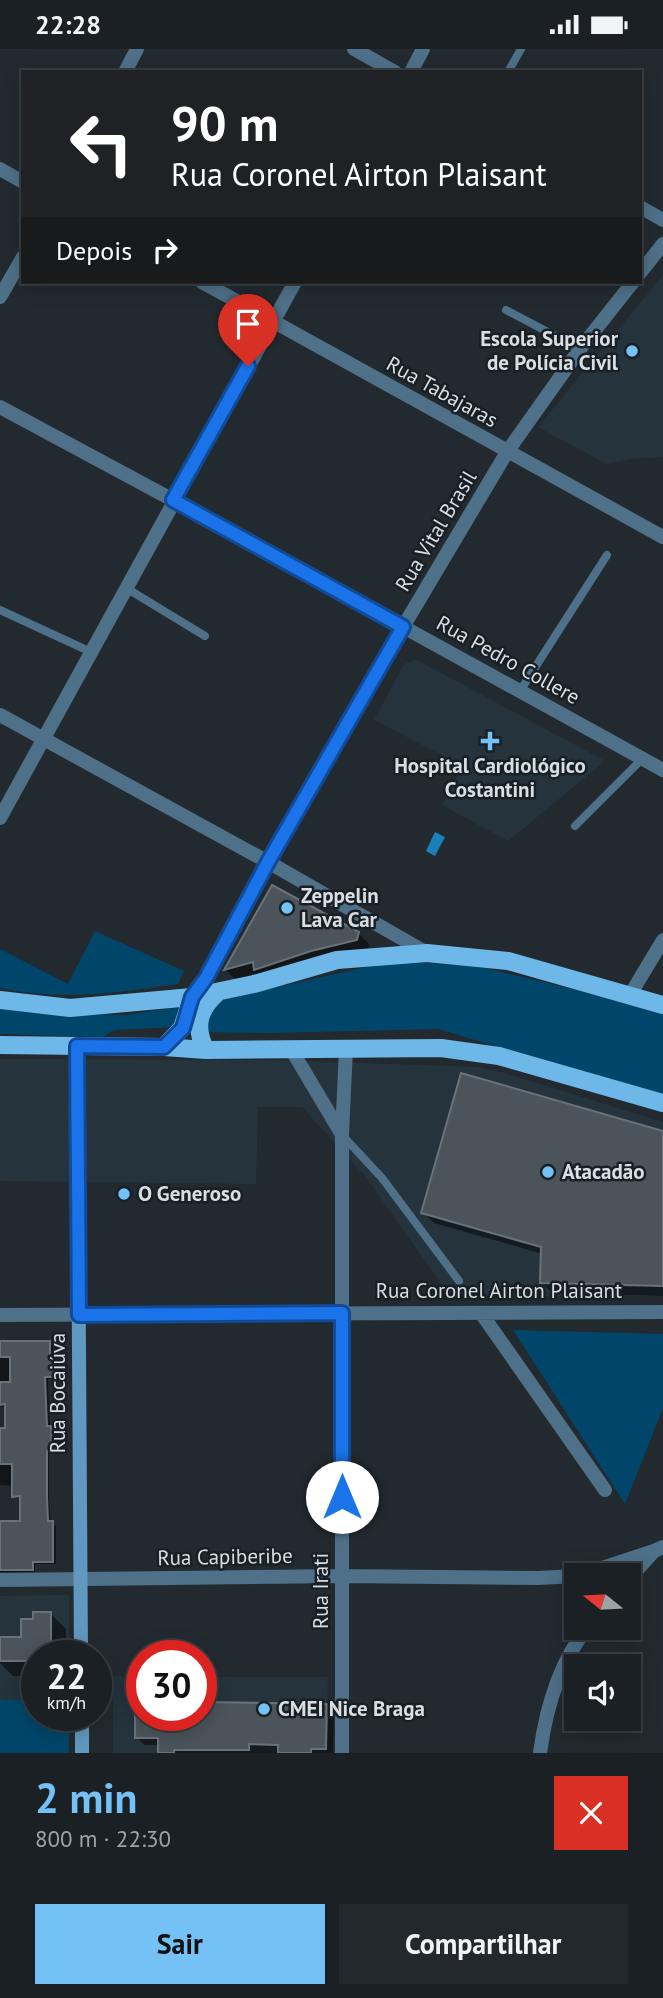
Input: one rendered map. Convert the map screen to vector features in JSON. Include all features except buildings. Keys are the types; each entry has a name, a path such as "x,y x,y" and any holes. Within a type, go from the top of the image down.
{"main road":[{"path":"0,1000 70,1008 192,997 217,993 337,960 427,953 508,961 663,1005"},
{"path":"206,1050 200,1039 200,1015 206,1002 217,993"},
{"path":"164,1047 183,1028 192,997"},
{"path":"0,1045 206,1050 441,1048 499,1056 663,1103"},
{"name":"Rua Bocaiúva","path":"77,1046 81,1640"},
{"path":"82,1731 82,1753"}],"street":[{"path":"126,70 137,49"},
{"path":"354,49 391,70"},
{"path":"412,70 424,49"},
{"path":"0,169 21,181"},
{"path":"642,209 663,220"},
{"path":"642,270 663,244"},
{"path":"0,297 21,260"},
{"name":"Rua Tabajaras","path":"206,284 663,537"},
{"path":"0,818 294,284"},
{"name":"Rua Vital Brasil","path":"192,997 206,978 268,862 507,452 580,349 631,284"},
{"name":"Rua Pedro Collere","path":"0,407 663,770"},
{"path":"0,715 427,953"},
{"path":"630,995 663,940"},
{"path":"291,1049 342,1134"},
{"name":"Rua Irati","path":"342,1753 342,1134 346,1049"},
{"name":"Rua Coronel Airton Plaisant","path":"0,1315 663,1312"},
{"path":"481,1313 605,1490"},
{"path":"617,1563 658,1549"},
{"path":"641,1567 658,1549"},
{"name":"Rua Capiberibe","path":"0,1580 564,1577"},
{"path":"540,1753 543,1730 557,1683 578,1640"}],"lane":[{"path":"509,70 521,49"},
{"path":"506,310 580,349"},
{"path":"520,691 607,555"},
{"path":"126,588 205,636"},
{"path":"0,610 91,652"},
{"path":"575,826 642,759"},
{"path":"342,1134 382,1178 459,1281"}],"shaded area":[{"name":"Escola Superior de Polícia Civil","path":"663,275 663,457 606,464 538,427"},
{"name":"Hospital Cardiológico Costantini","path":"415,660 605,761 508,841 442,805 463,766 374,720 404,664"},
{"path":"435,832 445,837 435,856 426,851"},
{"path":"95,931 184,971 178,984 110,993 68,995 0,988 0,949 68,984"},
{"path":"393,961 477,966 663,1011 663,1098 439,1029 201,1032 211,1002"},
{"path":"0,1005 40,1014 126,1015 179,1007 174,1027 114,1030 103,1037 0,1034"},
{"path":"0,1059 279,1060 477,1067 505,1073 663,1122 663,1296 450,1296 365,1176 302,1107 258,1107 256,1184 0,1181"},
{"path":"513,1330 663,1334 663,1408 625,1504"},
{"path":"69,1595 69,1640 52,1640 52,1632 47,1632 51,1629 51,1612 33,1612 33,1625 21,1637 0,1637 0,1596"},
{"path":"0,1661 20,1661 21,1700 0,1700"},
{"name":"CMEI Nice Braga","path":"113,1676 126,1676 126,1731 217,1731 217,1677 328,1677 326,1753 113,1753"},
{"path":"0,1700 21,1700 21,1731 69,1731 69,1753 0,1753"}],"place":[{"name":"Escola Superior de Polícia Civil","path":"632,351"},
{"name":"Hospital Cardiológico Costantini","path":"490,741"},
{"name":"Zeppelin Lava Car","path":"287,908"},
{"name":"Atacadão","path":"548,1172"},
{"name":"O Generoso","path":"124,1194"},
{"name":"CMEI Nice Braga","path":"264,1709"}],"route":[{"path":"248,366 173,500 403,627 268,862 206,978 192,997 183,1028 164,1047 77,1046 79,1315 342,1313 342,1497"}]}
